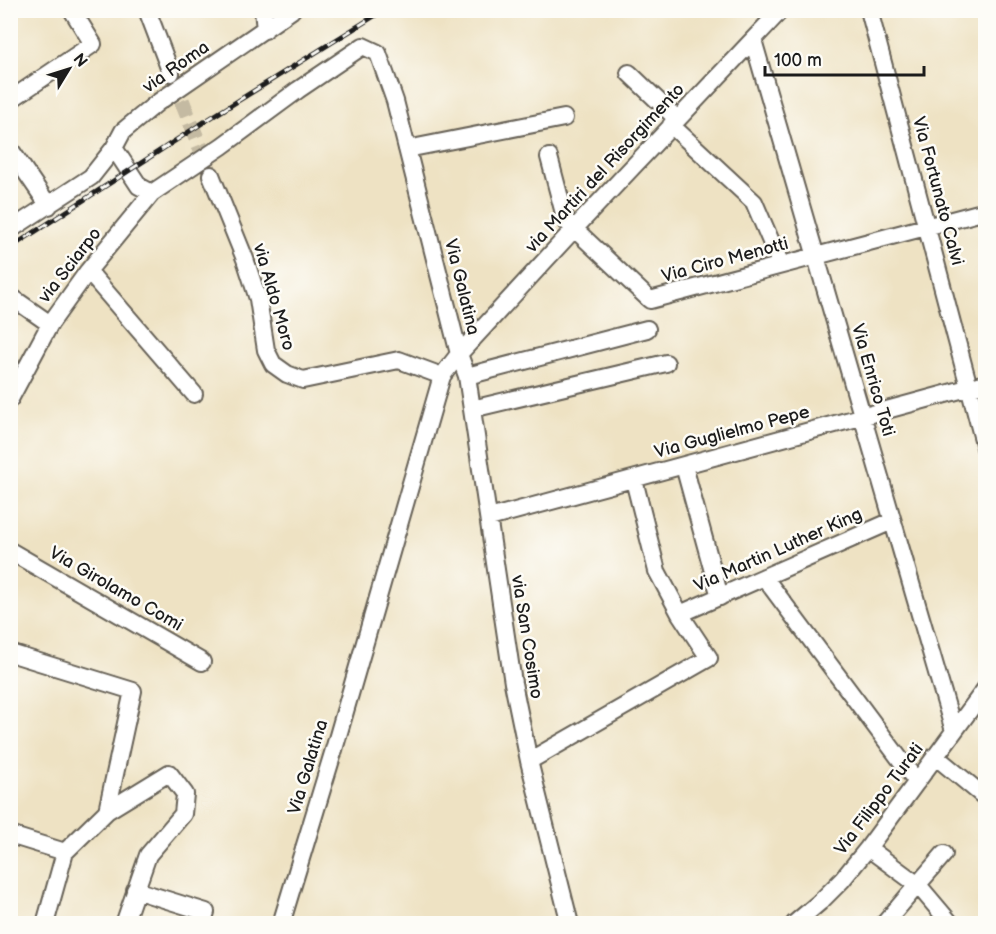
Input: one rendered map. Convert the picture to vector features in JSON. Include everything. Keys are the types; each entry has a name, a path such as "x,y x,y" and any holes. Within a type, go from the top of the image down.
{"street":[{"path":"10,100 93,44 72,10"},
{"path":"147,10 171,73"},
{"path":"154,29 160,10"},
{"path":"263,10 265,30"},
{"name":"via Martiri del Risorgimento","path":"459,354 781,10"},
{"name":"Via Fortunato Calvi","path":"869,10 986,450"},
{"name":"via Roma","path":"10,230 91,177 114,148 123,131 157,103 265,30 287,11"},
{"name":"Via Enrico Toti","path":"753,40 954,731"},
{"name":"Via Galatina","path":"152,193 363,46 378,53 395,101 459,354 442,376 340,731 281,924"},
{"path":"629,73 754,202 781,265"},
{"path":"407,149 564,118"},
{"path":"114,148 128,173 139,186 152,193"},
{"path":"10,149 49,206"},
{"name":"Via Ciro Menotti","path":"549,157 566,221 650,300 986,211"},
{"name":"via Aldo Moro","path":"211,174 258,299 266,350 273,364 287,374 303,380 399,360 442,376"},
{"name":"via Sciarpo","path":"12,391 50,324 88,271 152,193"},
{"path":"88,271 194,394"},
{"path":"10,296 50,324"},
{"path":"467,376 647,329"},
{"name":"via San Cosimo","path":"459,354 467,376 513,683 529,761 570,924"},
{"path":"472,410 666,363"},
{"name":"Via Guglielmo Pepe","path":"489,518 986,383"},
{"path":"684,466 720,597"},
{"path":"529,761 709,658 680,614 657,571 634,480"},
{"name":"Via Martin Luther King","path":"680,614 892,521"},
{"name":"Via Girolamo Comi","path":"10,551 202,662"},
{"path":"764,577 916,782"},
{"path":"12,660 133,691 107,812"},
{"name":"Via Filippo Turati","path":"794,924 828,894 868,848 986,688"},
{"path":"935,756 986,798"},
{"path":"45,924 65,852 107,812 169,773 185,794 183,814 148,855 124,924"},
{"path":"10,835 65,852"},
{"path":"868,848 918,885 951,924"},
{"path":"884,924 944,854"},
{"path":"135,890 206,912 202,924"}],"tunnel":[{"path":"173,78 211,175"}],"railway":[{"path":"10,248 204,122 384,10"}]}
